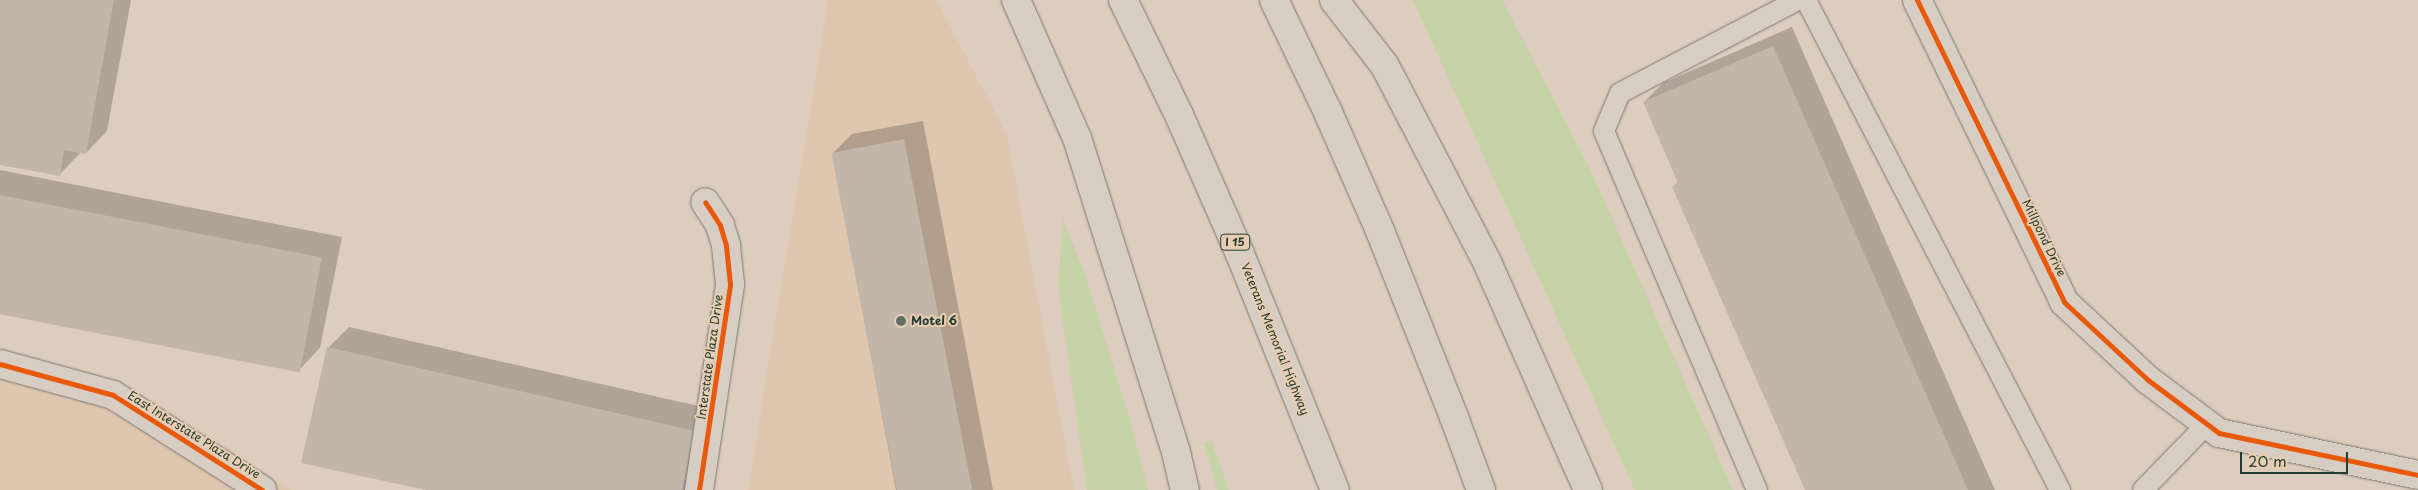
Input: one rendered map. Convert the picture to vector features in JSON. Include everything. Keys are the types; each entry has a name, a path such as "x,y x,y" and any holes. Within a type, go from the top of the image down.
{"main road":[{"path":"1016,0 1077,138 1176,452 1185,490"},
{"name":"Veterans Memorial Highway","path":"1123,0 1179,114 1240,254 1335,490"},
{"path":"1274,0 1380,231 1481,490"},
{"path":"1334,0 1385,66 1487,262 1588,490"},
{"name":"Millpond Drive","path":"1917,0 2064,302 2148,380 2213,428"},
{"name":"Interstate Plaza Drive","path":"699,490 730,284 726,245 720,225 705,202"},
{"name":"East Interstate Plaza Drive","path":"0,364 113,395 262,490"},
{"path":"2213,428 2418,474"}],"lane":[{"path":"1757,490 1604,131 1620,93 1798,0"},
{"path":"1806,0 2060,490"},
{"path":"2143,490 2213,428"}],"shaded area":[{"path":"828,0 937,0 1007,136 1074,490 748,490"},
{"path":"0,370 113,395 292,490 0,490"}],"green space":[{"path":"1413,0 1502,0 1589,167 1733,490 1635,490"},
{"path":"1063,219 1086,277 1131,423 1148,490 1087,490 1058,286"},
{"path":"1211,440 1229,490 1217,490 1204,443"}],"building":[{"path":"0,0 114,0 86,154 64,150 60,176 0,165"},
{"path":"1773,46 1968,490 1805,490 1672,187 1678,183 1643,102"},
{"name":"Motel 6","path":"904,139 972,489 897,490 831,153"},
{"path":"0,195 322,258 300,372 0,314"},
{"path":"327,347 695,431 682,490 426,490 301,463"}],"cycle path":[{"path":"1917,0 2064,302 2148,380 2219,433 2418,475"},
{"path":"699,490 730,284 726,245 720,225 705,202"},
{"path":"0,364 113,395 262,490"}],"place":[{"name":"Motel 6","path":"901,321"}]}
